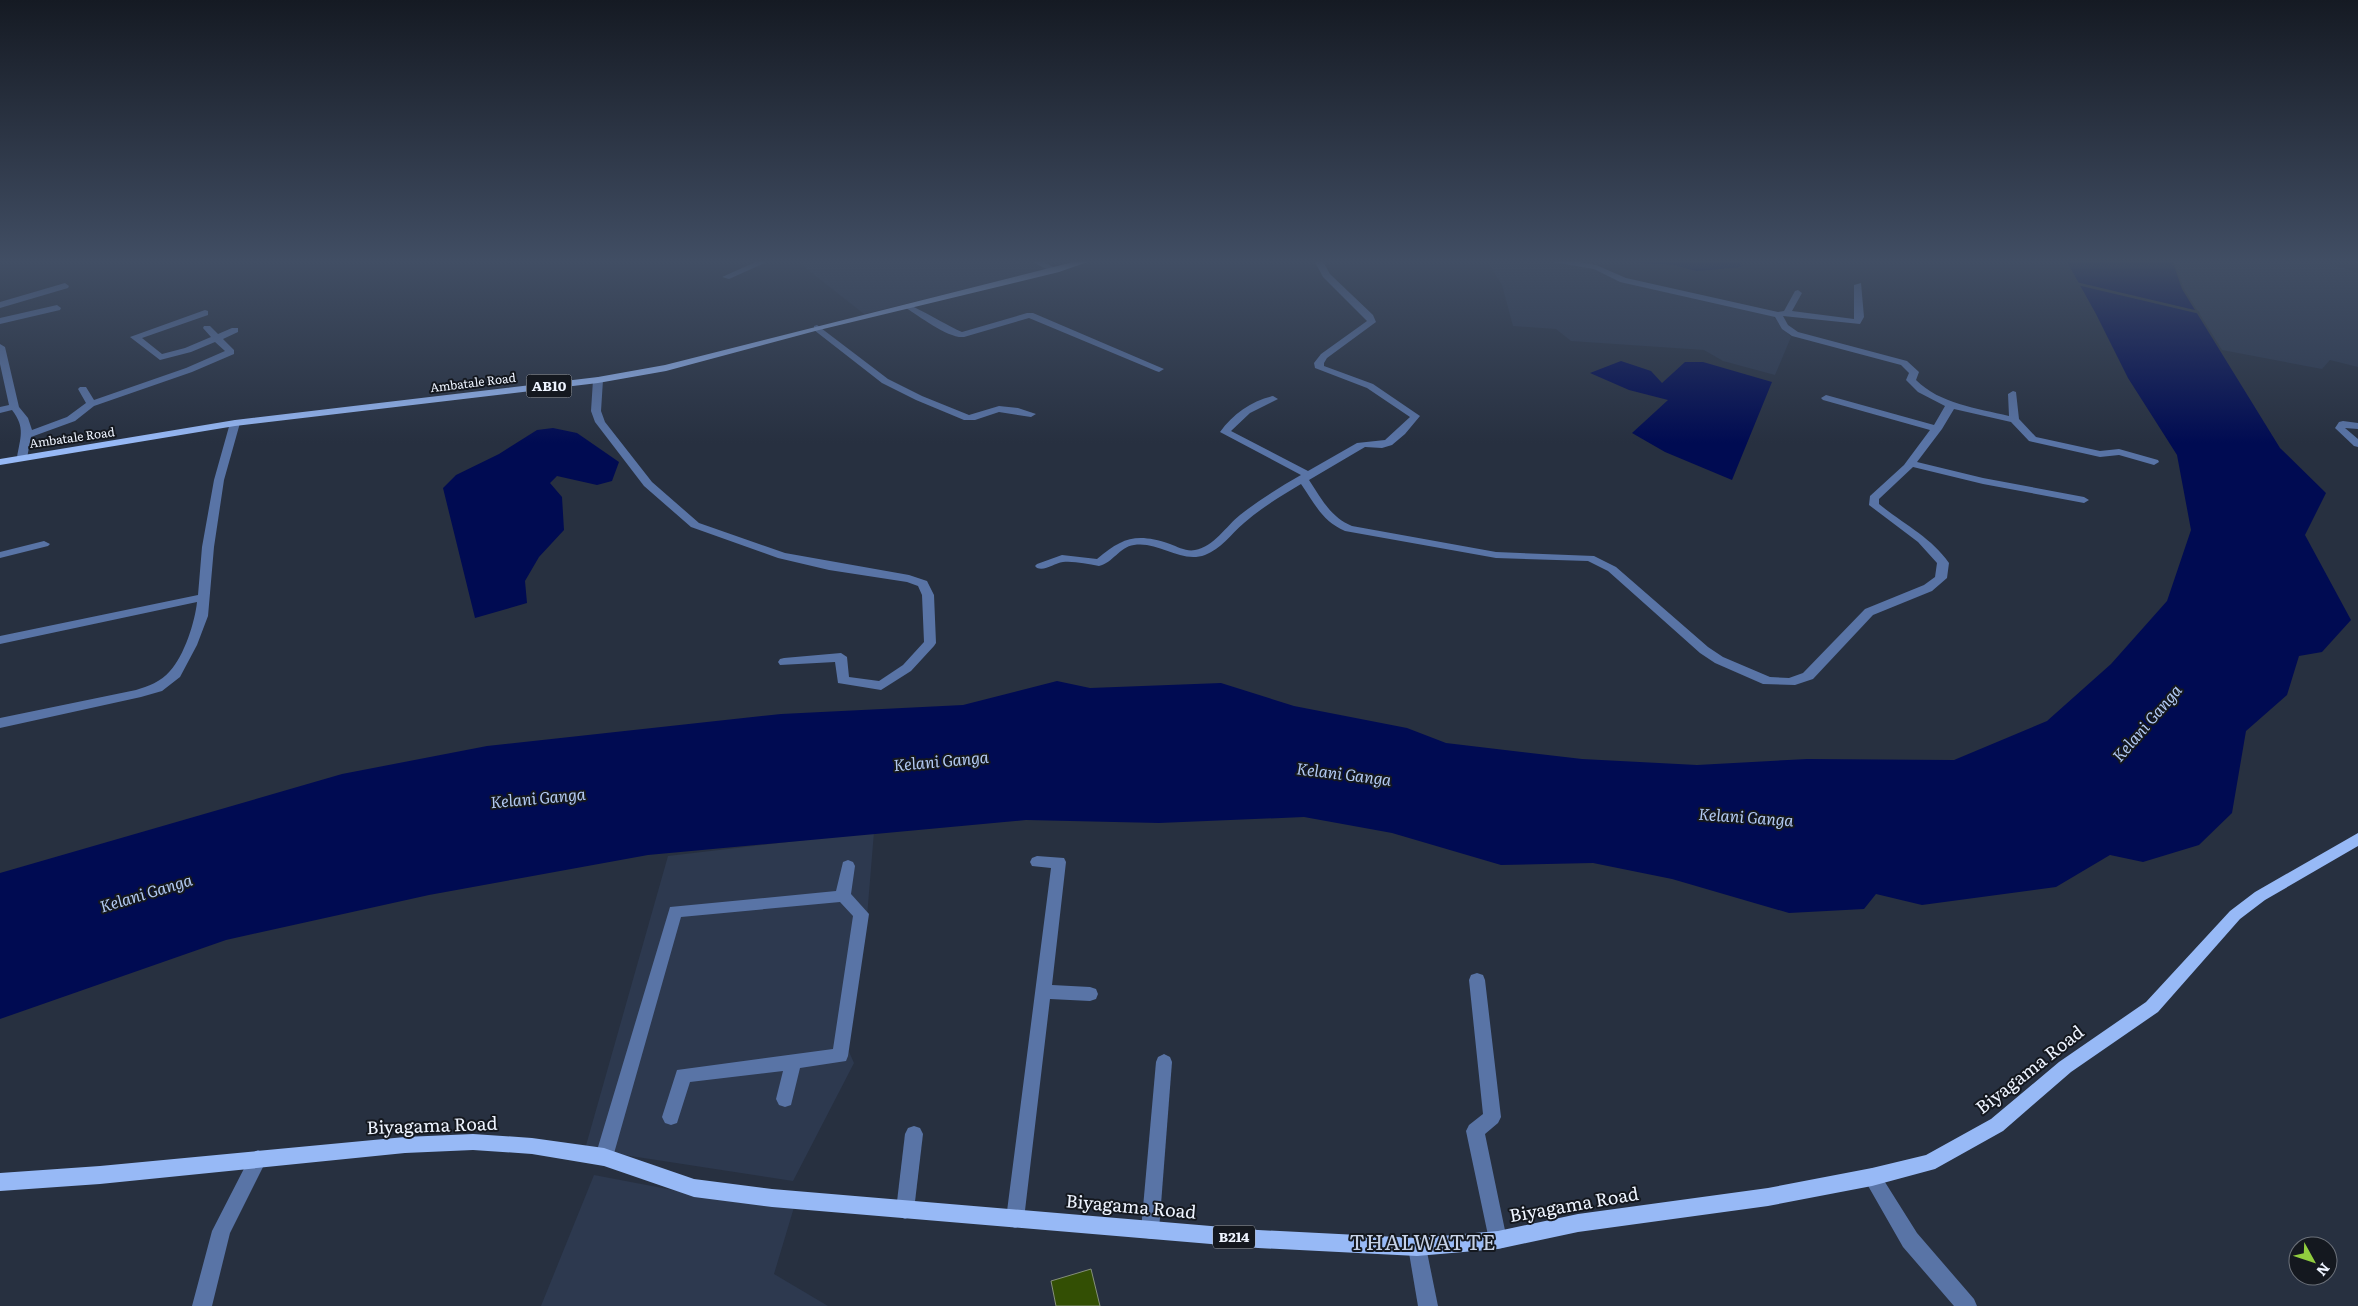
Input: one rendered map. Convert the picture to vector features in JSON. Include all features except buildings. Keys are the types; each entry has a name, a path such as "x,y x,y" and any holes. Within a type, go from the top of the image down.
{"main road":[{"name":"Ambatale Road","path":"0,462 235,424 598,380 696,361 846,321"},
{"name":"Biyagama Road","path":"0,1182 100,1175 405,1146 473,1142 532,1146 604,1157 694,1188 772,1198 1258,1239 1417,1246 1498,1240 1578,1223 1768,1197 1872,1177 1928,1163 1997,1125 2065,1067 2152,1007 2241,910 2260,896 2336,854 2358,839"}],"street":[{"path":"182,321 135,337 160,357 188,350 235,330"},
{"path":"931,321 961,335 1009,321"},
{"path":"1044,321 1159,369"},
{"path":"1041,566 1053,559 1078,558 1099,563 1125,543 1141,540 1158,543 1182,552 1199,554 1209,548 1243,518 1305,477 1361,445 1368,443 1383,445 1389,443 1412,422 1415,416 1370,386 1320,368 1319,363 1324,356 1372,321"},
{"path":"1784,321 1785,327 1795,334 1904,363 1914,372 1911,380 1921,390 1951,405 2014,420 2032,439 2100,454 2119,452 2154,462"},
{"path":"26,435 71,419 91,404 189,370 231,352 207,328"},
{"path":"817,328 885,381 960,415 976,419 993,409 1032,414"},
{"path":"0,347 10,380 14,407 23,418 27,428 22,458"},
{"path":"598,380 596,411 600,422 648,484 695,525 782,556 909,579 923,584 928,595 930,643 907,668 880,686 843,680 841,657 784,662"},
{"path":"83,388 91,404"},
{"path":"2013,394 2014,420"},
{"path":"1826,398 1937,428"},
{"path":"1273,399 1261,402 1225,432 1305,477 1327,515 1334,523 1349,529 1496,555 1590,558 1612,569 1704,650 1719,660 1768,681 1790,682 1808,676 1869,612 1928,588 1941,578 1944,563 1936,550 1923,538 1888,517 1874,505 1874,498 1891,486 1912,464 1951,405"},
{"path":"0,410 14,407"},
{"path":"0,723 63,711 157,688 170,680 181,664 202,616 208,547 219,480 235,424"},
{"path":"2358,426 2343,424 2340,428 2358,444"},
{"path":"1912,464 1982,481 2084,500"},
{"path":"0,555 44,544"},
{"path":"0,640 204,597"},
{"path":"1015,1219 1059,862 1037,862"},
{"path":"843,896 848,866"},
{"path":"671,1117 683,1074 840,1056 861,914 843,896"},
{"path":"604,1157 675,911 843,896"},
{"path":"1477,980 1492,1117 1475,1131 1498,1240"},
{"path":"1043,992 1090,994"},
{"path":"786,1099 793,1062"},
{"path":"1150,1230 1164,1062"},
{"path":"905,1210 914,1134"},
{"path":"202,1306 221,1231 258,1159"},
{"path":"1872,1177 1910,1240 1967,1306"},
{"path":"1417,1246 1428,1306"}],"shaded area":[{"path":"1512,321 1777,321 1791,337 1775,375 1723,361 1704,350 1571,341 1556,329 1513,326"},
{"path":"2204,321 2358,321 2358,367 2330,360 2322,369 2222,350"},
{"path":"874,832 865,941 841,1034 854,1063 793,1181 585,1149 668,856"},
{"path":"594,1175 741,1203 795,1204 774,1274 828,1306 541,1306"}],"water":[{"name":"Kelani Ganga","path":"2099,321 2202,321 2280,448 2326,493 2305,535 2351,620 2322,652 2299,656 2287,695 2246,731 2232,813 2199,845 2143,862 2110,855 2056,887 1922,905 1876,894 1864,909 1789,913 1672,879 1593,863 1501,865 1392,833 1304,817 1159,823 1026,820 648,855 429,895 226,940 0,1019 0,873 342,774 487,746 781,714 963,705 1057,681 1090,688 1221,683 1294,706 1407,728 1446,743 1582,759 1697,765 1807,759 1954,760 2047,721 2111,664 2167,601 2191,530 2177,455 2128,378"},
{"path":"1621,361 1651,371 1662,383 1685,362 1703,362 1772,382 1732,480 1665,452 1632,433 1668,400 1629,390 1590,373"},
{"path":"553,428 577,433 619,462 612,481 597,485 557,476 550,483 562,497 564,530 539,557 525,581 527,603 475,618 443,488 456,475 499,454 537,430"}],"district":[{"name":"THALWATTE","path":"1423,1243"}]}
